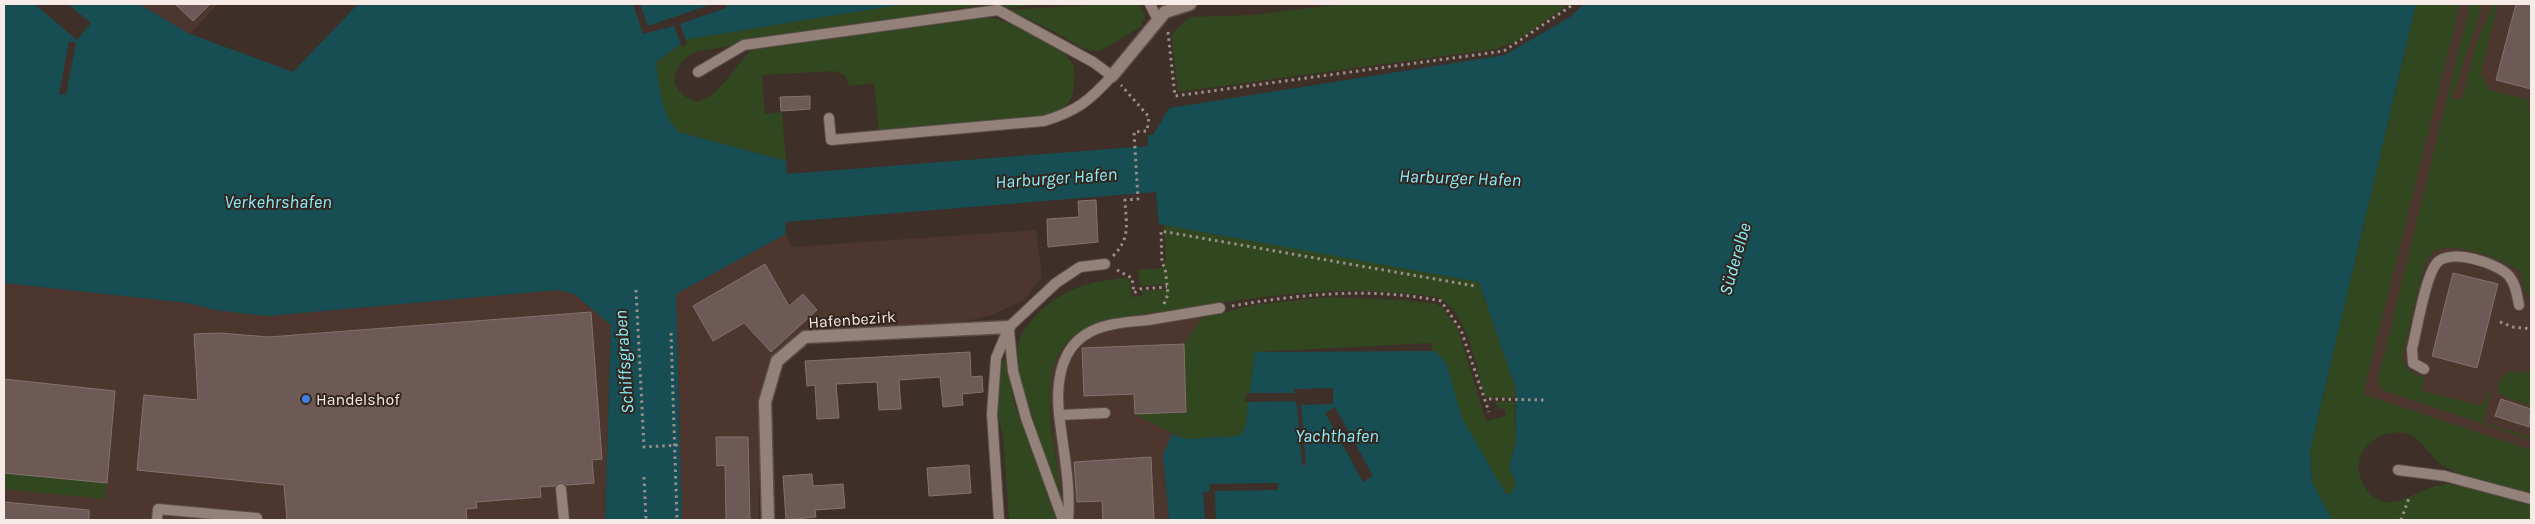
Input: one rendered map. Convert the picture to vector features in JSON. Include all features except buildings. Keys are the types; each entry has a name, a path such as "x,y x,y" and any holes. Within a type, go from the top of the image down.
{"street":[{"path":"1112,76 1165,12 1190,4"},
{"name":"Hafenbezirk","path":"768,520 765,402 777,361 805,337 1009,327"}],"lane":[{"path":"1150,4 1158,20"},
{"path":"698,72 744,45 998,10 1092,62 1112,76 1091,98 1069,114 1044,121 831,140 829,118"},
{"path":"2424,369 2413,363 2412,350 2432,272 2439,260 2450,256 2459,256 2502,269 2514,284 2519,305"},
{"path":"1000,520 992,414 996,358 1009,327 1056,283 1080,267 1106,264"},
{"path":"1068,520 1067,475 1057,396 1059,376 1064,359 1075,342 1092,331 1110,325 1220,308"},
{"path":"1009,327 1013,371 1026,418 1063,520"},
{"path":"1059,415 1105,413"},
{"path":"2398,470 2445,476 2531,499"},
{"path":"562,489 564,520"},
{"path":"158,520 158,509 257,518 257,520"}],"path":[{"path":"1169,36 1175,96 1504,51 1574,4"},
{"path":"1112,76 1149,117 1146,131 1134,132 1138,199 1124,200 1127,235 1122,247 1106,264 1132,278 1134,293 1140,290 1167,287"},
{"path":"1160,318 1168,294 1165,267 1162,264 1160,231 1475,286"},
{"path":"636,290 644,447 680,445"},
{"path":"1220,308 1280,297 1349,293 1441,301 1461,330 1489,412"},
{"path":"2500,322 2513,327 2531,328"},
{"path":"671,333 677,520"},
{"path":"1489,400 1546,400"},
{"path":"644,477 646,520"},
{"path":"2401,520 2410,498"}],"shaded area":[{"path":"139,4 218,4 190,34"},
{"path":"2460,4 2531,4 2531,450 2363,394"},
{"path":"1036,230 1042,277 1024,300 992,315 958,323 811,329 769,359 760,409 758,520 682,520 676,294 786,234 791,247"},
{"name":"Handelshof","path":"4,283 188,303 215,310 267,316 558,290 574,294 611,324 605,520 4,520"},
{"path":"1201,306 1202,318 1185,439 1163,455 1169,520 1055,520 1055,515 1063,506 1057,471 1049,385 1051,371 1062,349 1071,337 1096,323"}],"green space":[{"path":"904,4 1026,4 1026,6 1006,8 981,5 698,51 688,56 681,63 675,78 676,85 687,98 698,102 707,98 721,86 752,50 981,16 1019,27 1058,48 1074,67 1074,86 1070,100 1061,109 1042,116 879,132 874,83 849,86 845,75 834,71 762,75 765,114 782,112 786,161 678,132 667,116 661,99 656,62 688,39"},
{"path":"1105,4 1139,4 1145,16 1140,27 1100,51 1082,48 1055,32 1009,10"},
{"path":"1342,4 1569,4 1516,41 1496,49 1178,92 1171,35 1189,17 1251,15"},
{"path":"2416,4 2460,4 2363,394 2531,450 2531,493 2473,479 2451,470 2436,460 2415,438 2404,433 2383,435 2366,447 2361,455 2359,464 2360,475 2364,486 2373,497 2383,501 2394,502 2439,485 2460,485 2531,506 2531,520 2332,520 2312,482 2310,450"},
{"path":"2470,4 2483,4 2452,98 2462,100 2475,47 2493,4 2498,4 2481,74 2490,90 2530,100 2527,110 2531,112 2531,298 2525,291 2521,273 2505,263 2467,250 2444,248 2436,250 2430,255 2424,266 2402,358 2410,371 2425,377 2422,391 2482,406 2488,389 2490,392 2483,422 2531,437 2531,440 2383,390 2379,386 2378,380"},
{"path":"1164,224 1479,282 1516,389 1515,398 1485,397 1475,359 1459,319 1444,301 1433,296 1373,291 1297,293 1109,319 1089,326 1074,336 1063,347 1056,361 1052,376 1050,411 1063,506 1019,379 1017,353 1020,338 1031,321 1052,301 1063,294 1088,284 1129,278 1132,297 1142,296 1142,291 1166,289 1166,284 1140,286 1138,270 1163,268 1166,258"},
{"path":"1328,297 1403,300 1436,304 1442,307 1458,329 1486,421 1506,416 1504,408 1498,410 1495,401 1515,402 1516,442 1509,467 1516,483 1511,494 1505,493 1447,412 1431,343 1255,352 1245,429 1240,436 1185,439 1135,414 1186,412 1184,344 1202,318 1253,305"},
{"path":"1003,359 1006,360 1014,402 1055,515 1055,520 1009,520 1003,436 997,412"},
{"path":"2531,370 2531,406 2500,395 2498,384 2506,373 2510,371 2519,373"},
{"path":"4,473 107,483 105,499 4,489"}],"water":[{"path":"4,4 139,4 190,34 293,72 358,4 904,4 688,39 656,62 664,108 678,132 786,161 787,174 1148,146 1148,135 1153,135 1169,108 1505,55 1570,17 1584,4 2416,4 2310,450 2312,482 2332,520 1169,520 1163,455 1172,434 1185,439 1240,436 1245,429 1255,352 1435,351 1446,363 1462,418 1505,493 1511,494 1516,483 1509,467 1516,442 1516,389 1479,282 1159,224 1156,192 785,222 786,234 676,294 682,520 605,520 611,325 574,294 558,290 267,316 215,310 188,303 4,283"}],"pier":[{"path":"34,4 68,4 91,23 77,40"},
{"path":"633,4 640,4 648,26 712,4 725,4 726,8 680,24 687,43 682,47 674,26 643,34"},
{"path":"69,41 76,43 66,95 59,94"},
{"path":"1333,388 1333,404 1301,405 1306,465 1302,465 1297,405 1294,401 1245,402 1247,393 1294,393 1294,389"},
{"path":"1335,407 1373,476 1363,482 1325,413"},
{"path":"1278,483 1278,490 1215,491 1216,520 1205,520 1203,492 1210,491 1209,484"}],"place":[{"name":"Handelshof","path":"306,399"}],"water label":[{"name":"Harburger Hafen","path":"1056,178"},
{"name":"Harburger Hafen","path":"1460,178"},
{"name":"Verkehrshafen","path":"278,202"},
{"name":"Süderelbe","path":"1735,259"},
{"name":"Schiffsgraben","path":"624,362"},
{"name":"Yachthafen","path":"1337,436"}]}
